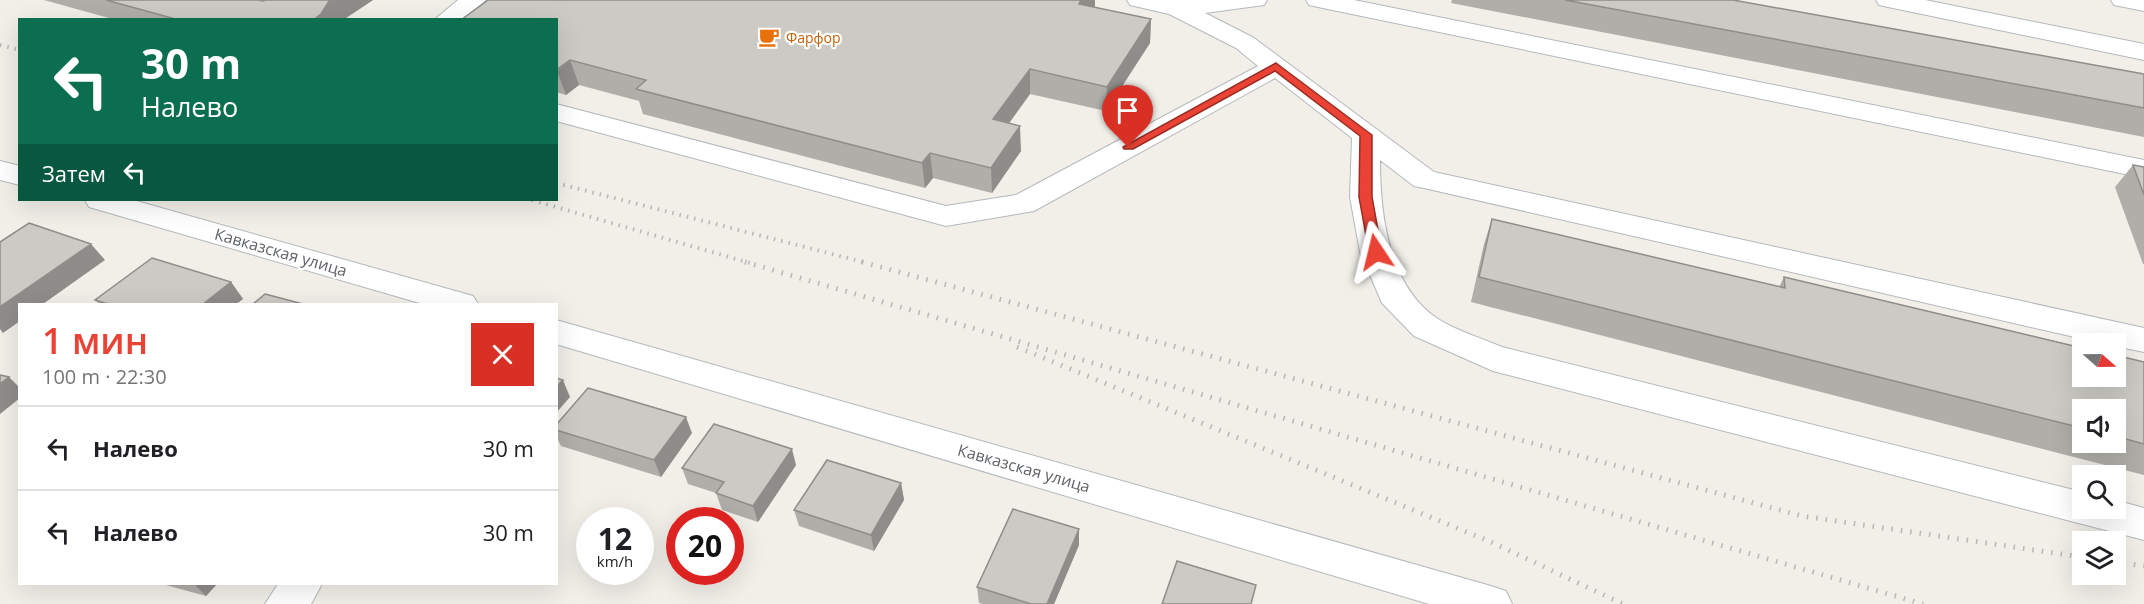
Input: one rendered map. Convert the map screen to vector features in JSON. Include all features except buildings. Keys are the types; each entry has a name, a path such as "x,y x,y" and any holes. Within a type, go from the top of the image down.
{"street":[{"path":"449,18 474,0"},
{"path":"1139,0 1177,9 1245,43 1424,179 2144,340"},
{"path":"1177,9 1255,0"},
{"path":"1318,0 1433,12 2144,169"},
{"path":"1888,0 2144,52"},
{"path":"2122,0 2144,4"},
{"path":"558,113 946,216 1023,204 1276,66"},
{"path":"1366,135 1365,197 1376,252 1394,295 1426,327 1493,358 2072,505"},
{"path":"0,170 18,175"},
{"name":"Кавказская улица","path":"103,201 458,303"},
{"name":"Кавказская улица","path":"558,333 1491,604"},
{"path":"2125,519 2144,524"},
{"path":"286,604 301,585"}],"railway":[{"path":"0,45 18,50"},
{"path":"558,184 867,263"},
{"path":"535,201 750,263"},
{"path":"745,262 1923,604"},
{"path":"862,262 1802,516 2072,556"},
{"path":"1017,347 1491,542 1623,604"},
{"path":"2126,564 2144,566"}],"place":[{"name":"Фарфор","path":"769,37"}],"route":[{"path":"1128,147 1276,66 1366,135 1365,197 1376,252"}]}
